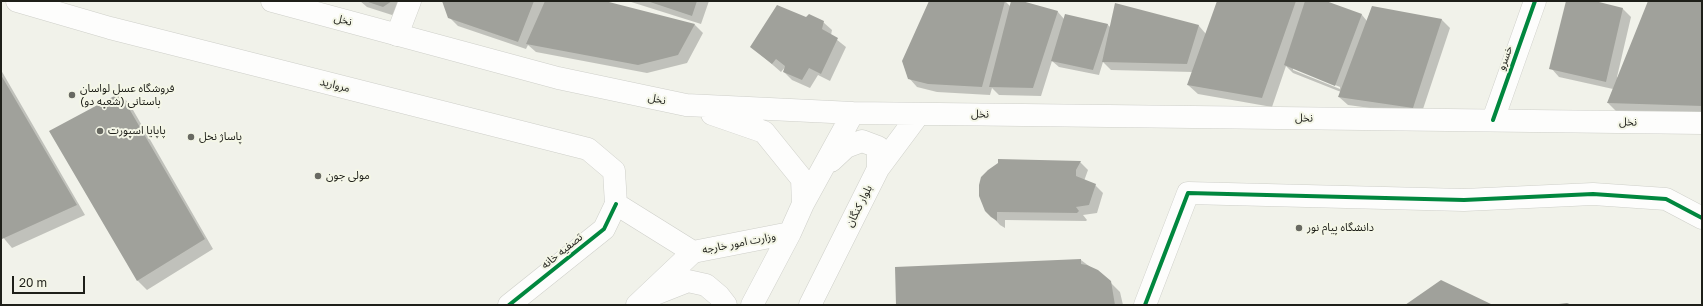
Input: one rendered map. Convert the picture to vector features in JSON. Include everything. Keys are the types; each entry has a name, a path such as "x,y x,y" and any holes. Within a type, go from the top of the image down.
{"main road":[{"name":"مروارید","path":"17,1 110,28 588,149 614,172 616,204"},
{"name":"نخل","path":"272,1 558,78 686,106 853,113 1702,123"},
{"path":"397,35 410,1"},
{"name":"خسرو","path":"1493,120 1535,1"},
{"path":"686,106 764,132 802,179 803,204"},
{"path":"752,305 790,233 803,204 853,113"},
{"name":"بلوار کنگان","path":"810,305 878,169 919,114"},
{"path":"823,168 846,146 862,141 878,147 878,169"},
{"path":"1145,305 1188,193 1464,200 1593,194 1666,199 1702,218"},
{"path":"616,204 693,252"},
{"name":"تصفیه خانه","path":"509,305 604,229 616,204"},
{"name":"وزارت امور خارجه","path":"641,302 693,252 790,233"},
{"path":"641,302 688,281 706,285 719,296 726,305"}],"building":[{"path":"365,1 392,1 383,7"},
{"path":"442,1 534,1 518,42 448,18"},
{"path":"545,1 605,1 695,24 678,55 638,65 526,44"},
{"path":"647,1 697,1 692,16"},
{"path":"929,1 1005,1 982,87 928,84 908,79 902,61"},
{"path":"1011,1 1022,1 1058,11 1033,88 989,87"},
{"path":"1217,1 1296,1 1262,98 1187,85"},
{"path":"1305,1 1326,1 1362,14 1335,86 1284,65"},
{"path":"1566,1 1595,1 1623,8 1606,82 1549,69"},
{"path":"1648,1 1702,1 1702,106 1607,103"},
{"path":"1115,3 1199,25 1187,64 1102,62"},
{"path":"777,5 806,17 809,14 824,21 822,29 838,38 821,74 809,68 802,80 783,72 785,66 776,59 772,64 750,47"},
{"path":"1372,6 1442,19 1413,108 1338,97"},
{"path":"1065,14 1108,24 1093,70 1051,61"},
{"path":"1,75 77,205 2,239 1,237"},
{"path":"120,93 205,239 137,281 49,131"},
{"path":"998,159 1081,161 1076,170 1076,176 1096,184 1089,205 1076,207 1079,211 1077,213 997,212 997,221 985,211 979,196 979,185 981,177 998,163"},
{"path":"1081,259 1081,264 1098,270 1111,281 1115,305 896,305 895,267"},
{"path":"1441,280 1493,305 1405,305"},
{"path":"1567,303 1572,305 1559,305 1559,304"}],"cycle path":[{"path":"1493,120 1535,1"},
{"path":"1145,305 1188,193 1464,200 1593,194 1666,199 1702,218"},
{"path":"509,305 604,229 616,204"}],"place":[{"name":"فروشگاه عسل لواسان باستانی (شعبه دو)","path":"72,95"},
{"name":"پاپایا اسپورت","path":"100,131"},
{"name":"پاساژ نخل","path":"191,137"},
{"name":"مولی جون","path":"318,176"},
{"name":"دانشگاه پیام نور","path":"1299,228"}]}
